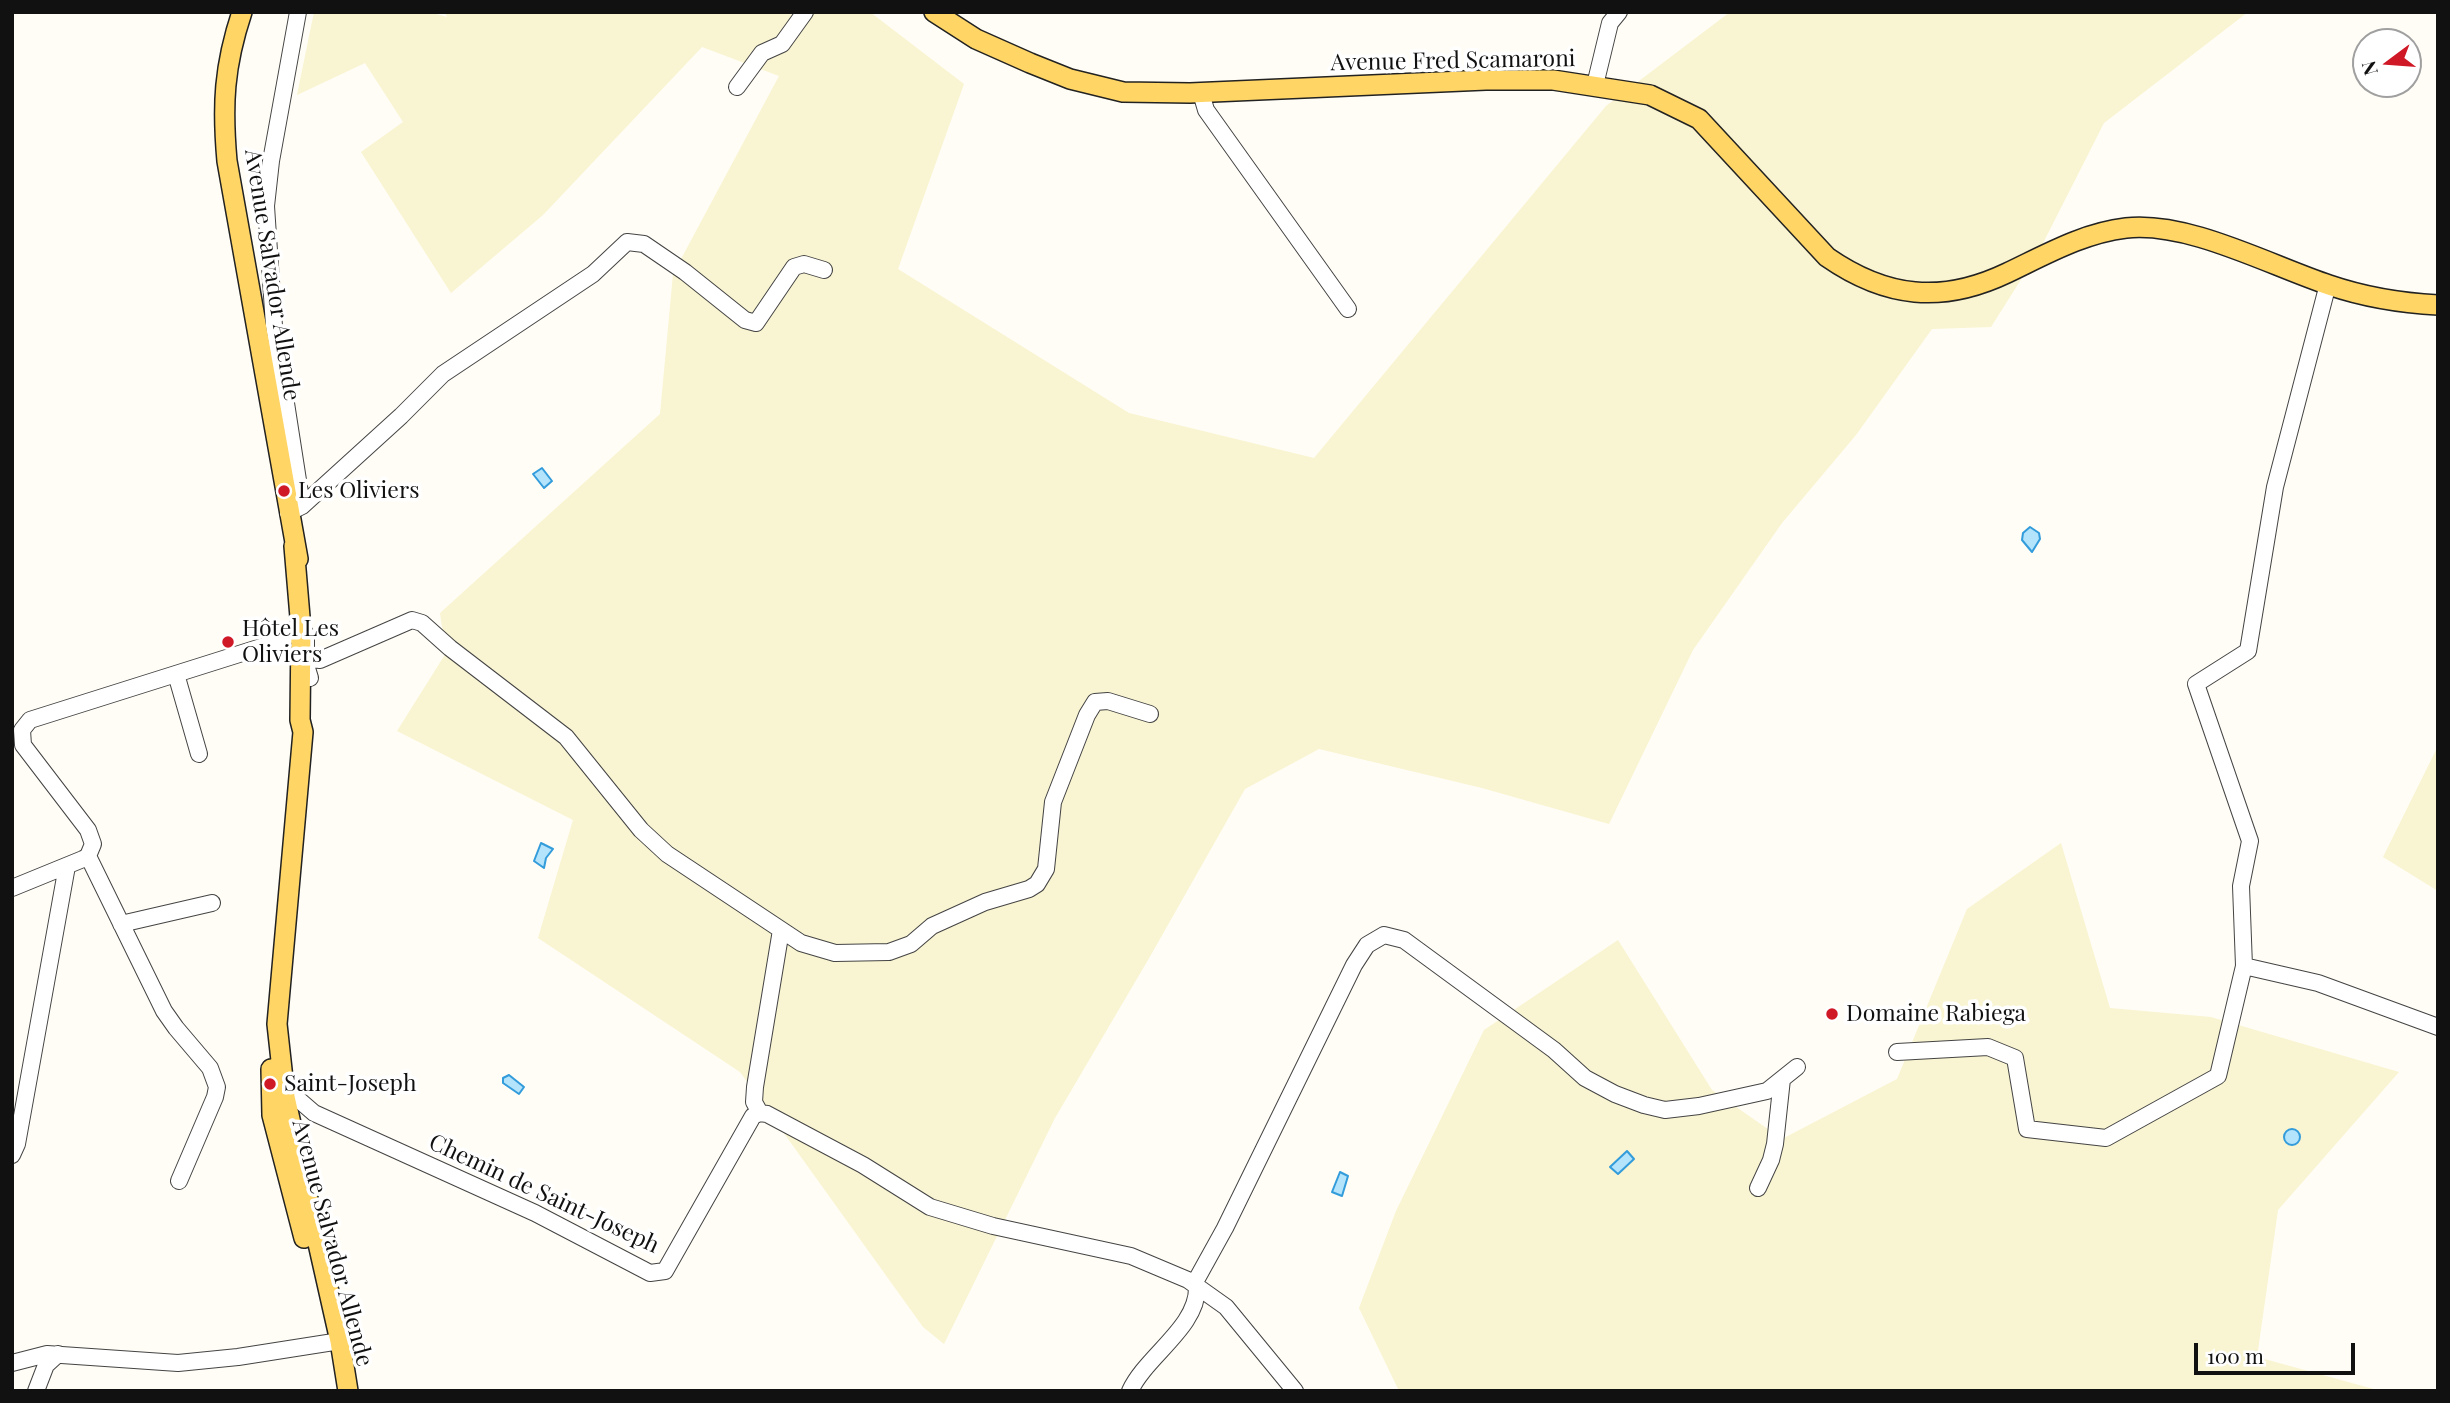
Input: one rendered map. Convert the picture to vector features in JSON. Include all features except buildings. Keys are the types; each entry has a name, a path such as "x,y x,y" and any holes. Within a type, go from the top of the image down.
{"main road":[{"name":"Avenue Salvador Allende","path":"242,12 227,64 224,95 227,161 236,219 295,510 294,546 307,648 307,721 303,732 277,1024 285,1097 336,1342"},
{"name":"Avenue Fred Scamaroni","path":"934,12 976,39 1070,79 1123,92 1201,93 1486,80 1553,80 1650,95 1699,119 1827,257 1852,274 1884,287 1937,292 1970,287 2096,233 2128,228 2185,232 2371,298 2438,305"},
{"name":"Avenue Salvador Allende","path":"303,732 300,720 307,648"},
{"name":"Avenue Salvador Allende","path":"277,1024 273,1037 272,1115 348,1391"}],"street":[{"path":"295,510 274,326 266,206 271,161 299,12"},
{"path":"737,87 762,53 782,44 805,12"},
{"path":"1595,85 1610,23 1619,12"},
{"path":"1201,93 1206,110 1348,309"},
{"path":"236,219 267,218"},
{"path":"295,510 401,416 443,374 593,274 627,242 644,244 685,272 745,320 756,323 794,267 804,264 824,270"},
{"path":"1897,1052 1988,1048 2015,1058 2026,1129 2106,1138 2218,1076 2244,966 2241,886 2250,841 2196,684 2248,651 2275,487 2328,284"},
{"path":"12,888 88,856 93,844 92,836 23,745 17,728 37,717 274,643 307,648 320,660 412,620 422,623 450,648 566,737 641,830 667,854 801,943 835,953 889,952 911,944 932,926 985,902 1030,890 1046,869 1053,803 1087,715 1095,702 1108,701 1150,714"},
{"path":"176,674 199,754"},
{"path":"88,856 164,1011 215,1078 215,1097 179,1181"},
{"path":"12,1155 17,1144 67,866"},
{"path":"121,924 212,903"},
{"path":"781,930 755,1087 754,1102 760,1113 767,1114 863,1165 930,1207 993,1226 1131,1256 1196,1285 1226,1307 1295,1391"},
{"path":"1130,1391 1137,1376 1175,1336 1198,1299 1196,1285 1354,965 1367,945 1384,935 1404,940 1585,1078 1644,1105 1665,1110 1699,1106 1767,1091 1797,1067"},
{"path":"2244,966 2318,983 2438,1027"},
{"path":"272,1060 277,1092 280,1097 285,1097"},
{"path":"1758,1188 1775,1144 1782,1079"},
{"name":"Chemin de Saint-Joseph","path":"285,1097 299,1100 314,1114 535,1213 650,1273 665,1271 753,1116 760,1113"},
{"path":"12,1363 47,1354 58,1354 178,1363 336,1342"},
{"path":"36,1391 47,1365 58,1354"}],"shaded area":[{"path":"314,12 429,12 447,17 445,12 870,12 964,84 898,269 1129,413 1314,458 1606,106 1730,12 2248,12 2104,123 2039,251 1991,327 1932,329 1856,435 1782,523 1693,650 1609,824 1482,788 1319,749 1245,789 1055,1118 944,1344 923,1327 740,1072 538,938 573,820 397,731 446,653 440,613 660,414 673,274 779,76 702,47 543,215 451,293 361,152 403,122 365,63 297,95"},
{"path":"2438,746 2438,891 2383,857"},
{"path":"2061,843 2110,1008 2211,1017 2399,1072 2278,1210 2257,1357 2381,1391 1399,1391 1359,1308 1396,1211 1484,1030 1618,940 1712,1090 1782,1139 1897,1079 1967,909"}],"water":[{"path":"542,468 552,481 544,488 533,474"},
{"path":"2030,527 2039,533 2040,539 2032,552 2022,540 2023,533"},
{"path":"541,843 553,849 546,858 544,868 534,861"},
{"path":"509,1075 524,1087 519,1094 503,1083 503,1078"},
{"path":"2289,1129 2295,1129 2300,1137 2298,1143 2289,1145 2284,1140 2284,1134"},
{"path":"1627,1151 1634,1159 1618,1174 1610,1167"},
{"path":"1340,1172 1348,1176 1342,1196 1332,1192"}],"place":[{"name":"Les Oliviers","path":"284,491"},
{"name":"Hôtel Les Oliviers","path":"228,642"},
{"name":"Domaine Rabiega","path":"1832,1014"},
{"name":"Saint-Joseph","path":"270,1084"}]}
